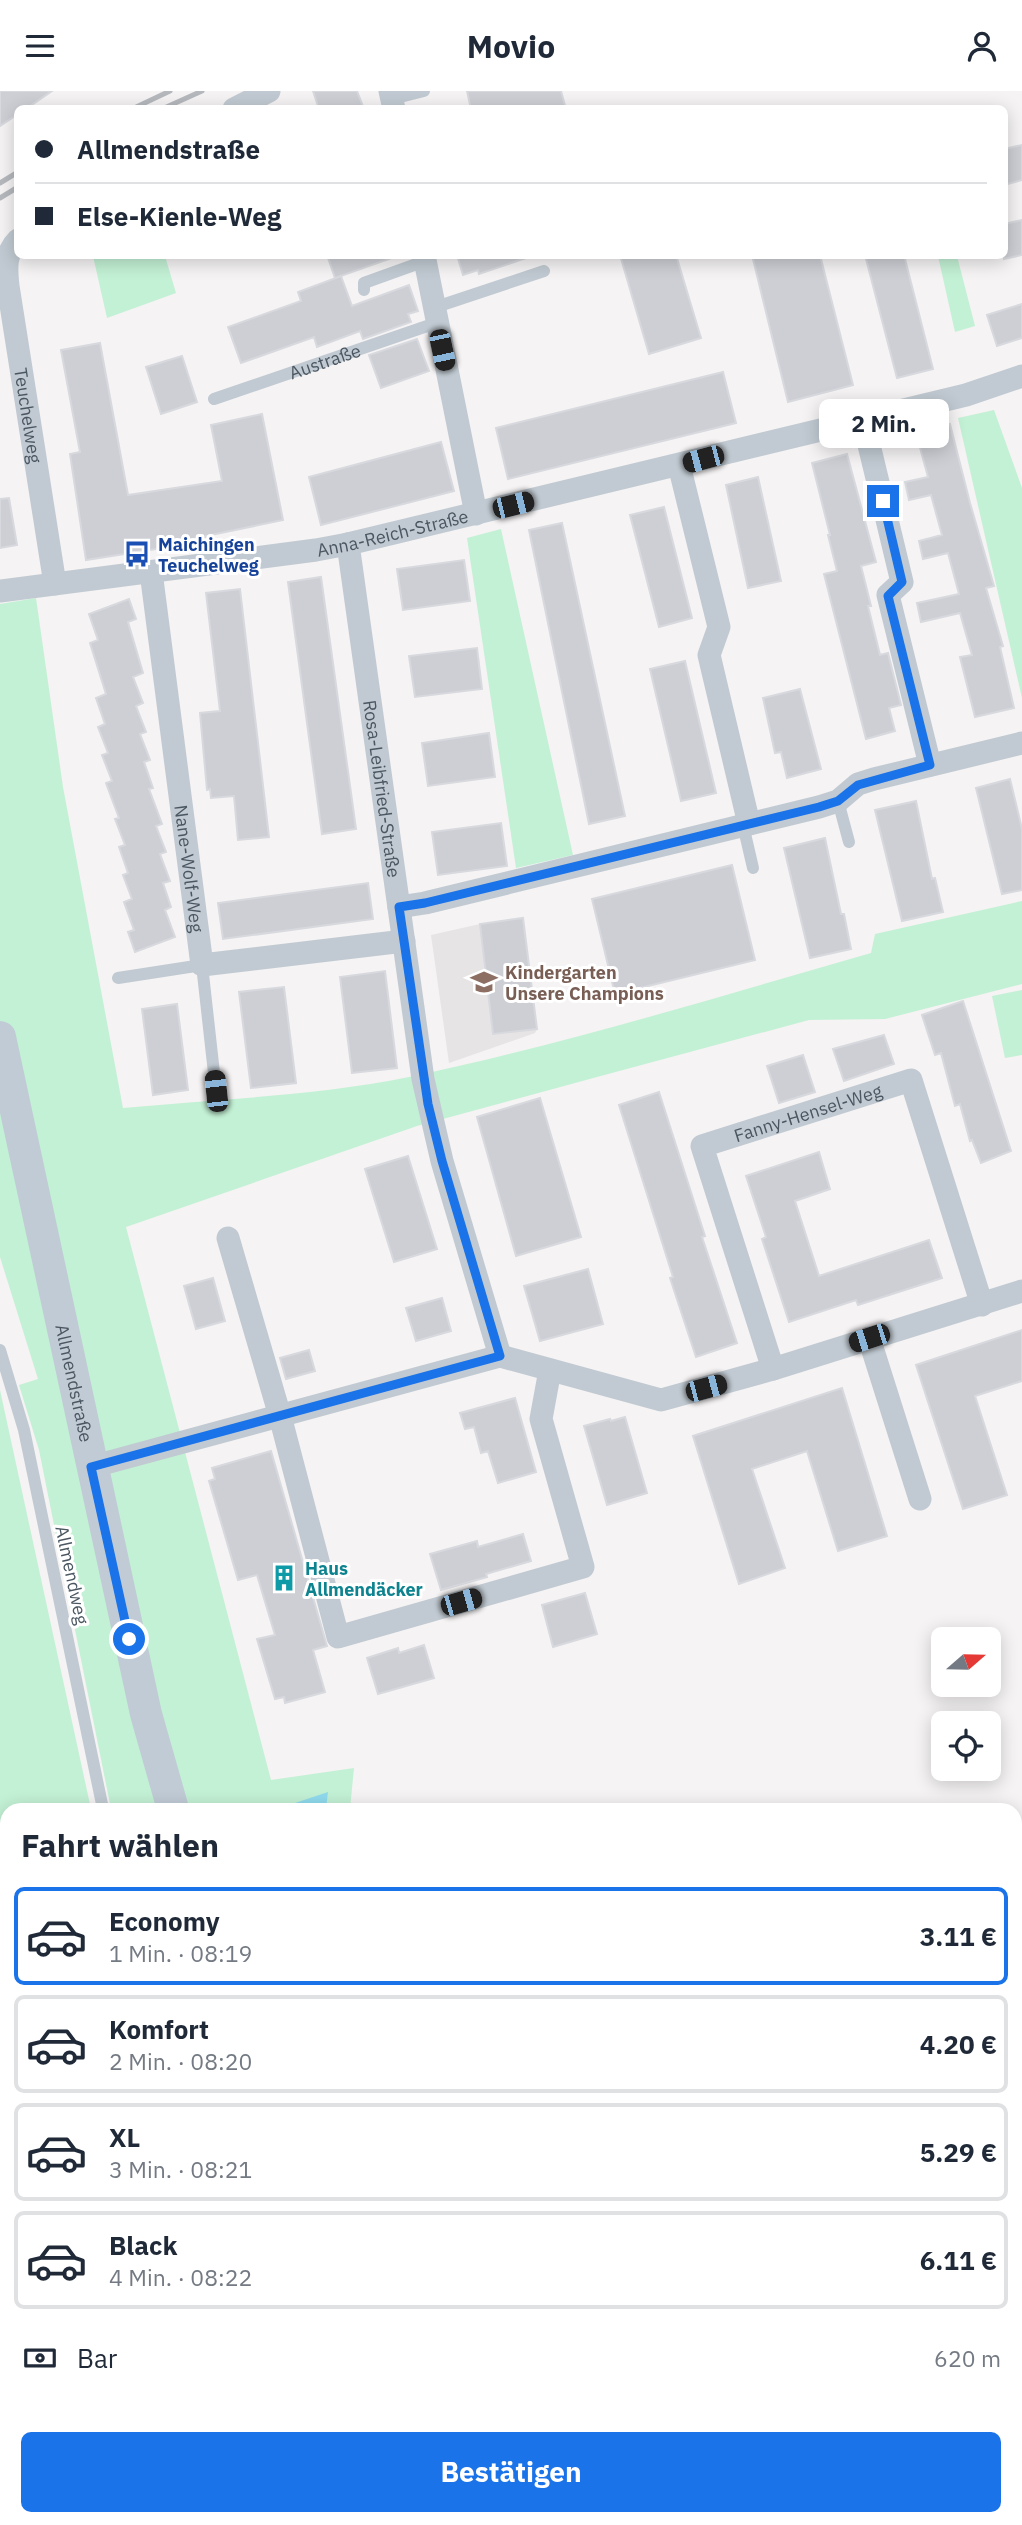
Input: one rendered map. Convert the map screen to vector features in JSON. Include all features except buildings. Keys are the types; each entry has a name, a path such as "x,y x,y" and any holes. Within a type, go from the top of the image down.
{"main road":[{"name":"Allmendstraße","path":"0,1037 146,1714 171,1803"}],"street":[{"path":"242,105 269,91"},
{"name":"Teuchelweg","path":"14,243 6,269 8,286 55,584"},
{"path":"425,259 476,514"},
{"name":"Anna-Reich-Straße","path":"0,591 348,544 966,395 1022,376"},
{"path":"863,420 902,582 888,596 930,765"},
{"path":"679,465 719,627 709,655 746,824"},
{"name":"Rosa-Leibfried-Straße","path":"348,544 428,1104 442,1161 500,1356"},
{"name":"Nane-Wolf-Weg","path":"151,572 202,965"},
{"path":"399,907 425,903 838,801 858,785 1022,743"},
{"path":"202,965 404,941"},
{"name":"Fanny-Hensel-Weg","path":"773,1369 702,1146 911,1080 982,1305"},
{"path":"228,1238 280,1416 338,1637 583,1567 541,1419 550,1370"},
{"path":"91,1467 500,1356 661,1400 773,1369 1022,1291"},
{"path":"869,1338 920,1499"}],"lane":[{"path":"392,99 424,91"},
{"path":"364,290 364,283 423,259"},
{"name":"Austraße","path":"214,399 435,316 544,271"},
{"path":"838,801 849,842"},
{"path":"746,824 753,868"},
{"path":"118,978 202,965 216,1091"},
{"name":"Allmendweg","path":"0,1350 24,1430 102,1803"}],"shaded area":[{"name":"Kindergarten Unsere Champions","path":"523,918 537,1029 535,1033 449,1063 431,935"}],"green space":[{"path":"94,259 166,259 176,293 107,318"},
{"path":"939,259 958,259 975,326 955,332"},
{"path":"994,410 1022,488 1022,698 958,418"},
{"path":"501,529 573,855 516,868 467,538"},
{"path":"36,598 63,787 123,1108 338,1089 467,1064 641,1019 871,953 875,934 1022,901 1022,984 885,1019 809,1020 597,1077 417,1126 126,1227 271,1780 354,1768 351,1803 110,1803 39,1450 19,1385 38,1379 0,1257 0,604"},
{"path":"1022,990 1022,1055 1005,1058 992,996"},
{"path":"0,1390 90,1803 0,1803"}],"water":[{"path":"328,1792 327,1803 295,1803"}],"railway":[{"path":"140,105 170,91"},
{"path":"171,105 202,91"},
{"path":"0,183 14,174"},
{"path":"0,198 14,189"}],"place":[{"name":"Maichingen Teuchelweg","path":"137,554"},
{"name":"Kindergarten Unsere Champions","path":"484,982"},
{"name":"Haus Allmendäcker","path":"284,1578"}],"route":[{"path":"129,1639 91,1467 500,1356 442,1161 428,1104 399,907 425,903 819,807 838,801 858,785 930,765 888,596 902,582 883,501"}]}
